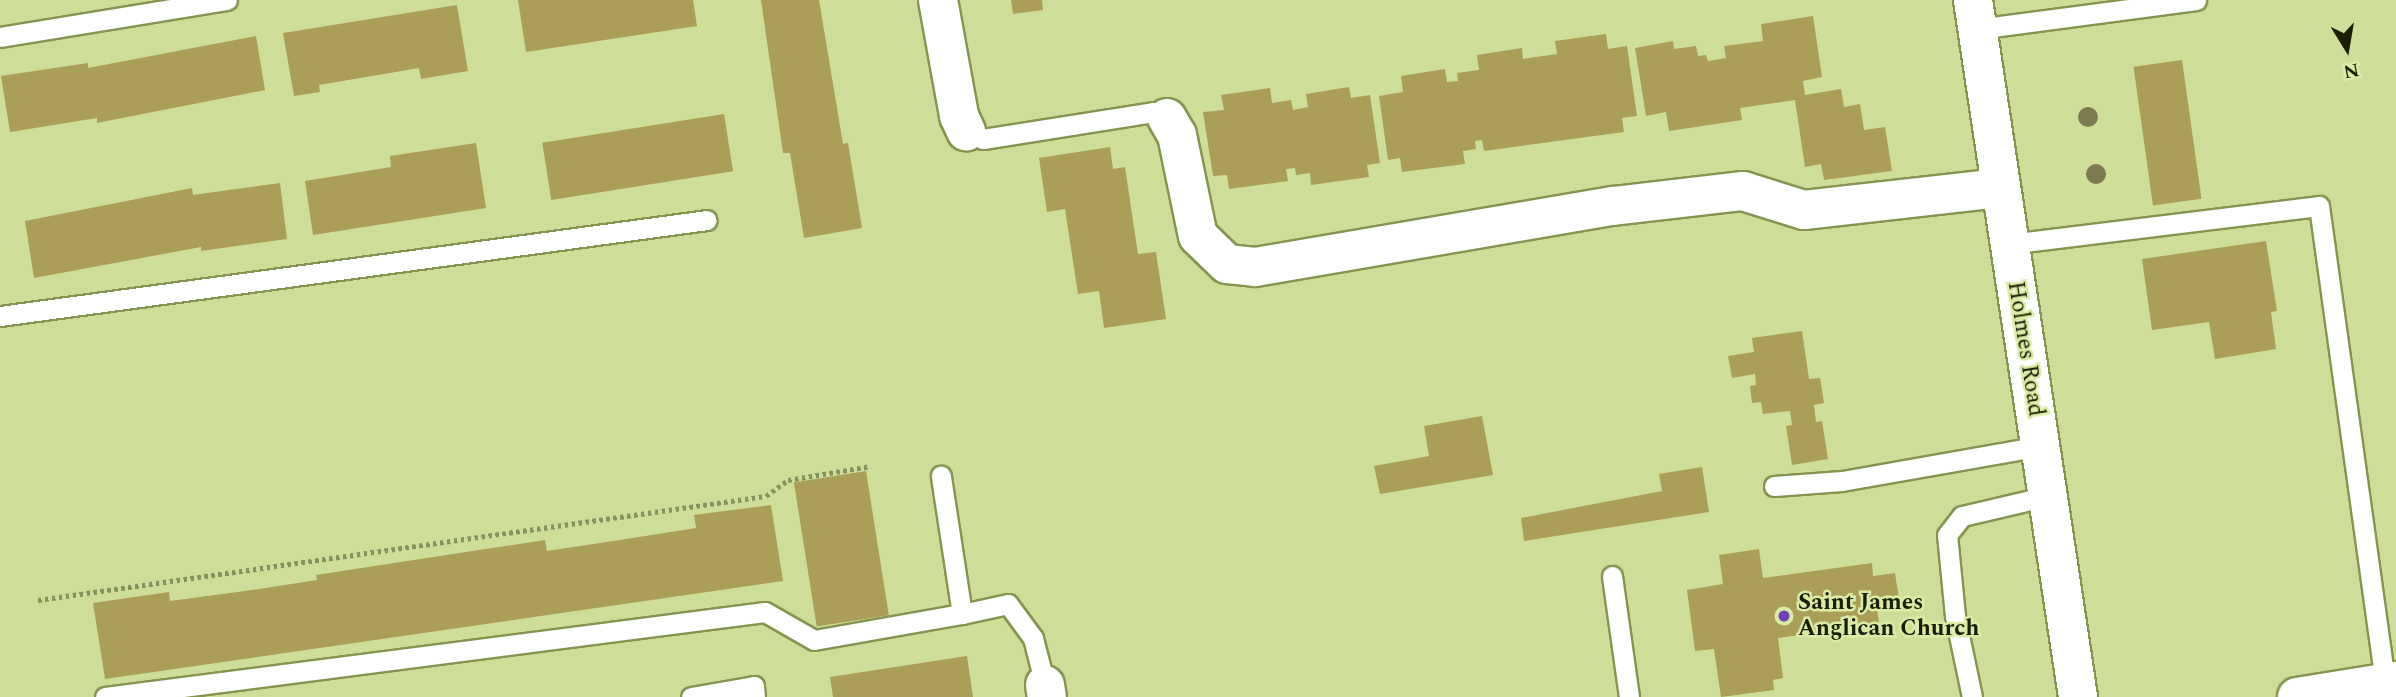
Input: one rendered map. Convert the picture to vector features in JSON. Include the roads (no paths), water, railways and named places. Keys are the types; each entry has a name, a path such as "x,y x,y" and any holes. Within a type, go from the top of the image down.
{"street":[{"path":"938,0 959,116 966,131"},
{"name":"Holmes Road","path":"1975,14 2078,697"},
{"path":"1167,118 1177,135 1198,236 1227,264 1255,267 1613,206 1743,191 1804,210 2001,188"},
{"path":"2297,697 2390,682"}],"lane":[{"path":"0,37 227,0"},
{"path":"1975,14 2196,0"},
{"path":"966,131 984,139 1153,112 1167,118"},
{"path":"2009,244 2319,205 2390,682"},
{"path":"0,316 707,220"},
{"path":"1774,486 1842,481 2040,446"},
{"path":"941,476 962,614"},
{"path":"1972,697 1955,616 1947,535 1962,516 2047,496"},
{"path":"1612,576 1629,697"},
{"path":"105,697 765,612 814,640 1008,604 1033,638 1046,691"},
{"path":"691,697 754,686 755,697"}],"place":[{"name":"Saint James Anglican Church","path":"1784,616"}]}
